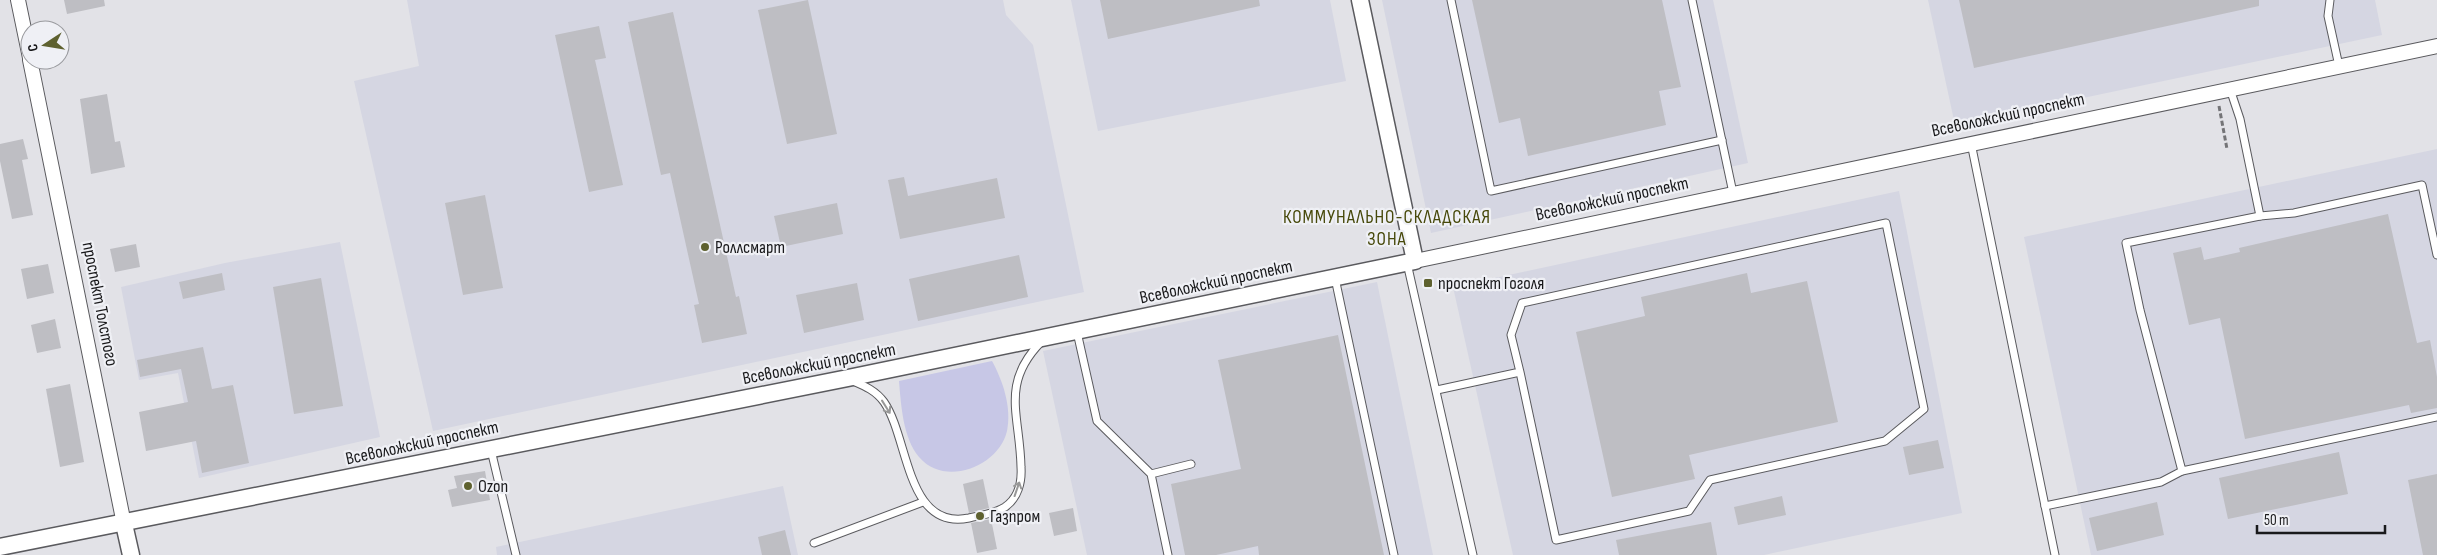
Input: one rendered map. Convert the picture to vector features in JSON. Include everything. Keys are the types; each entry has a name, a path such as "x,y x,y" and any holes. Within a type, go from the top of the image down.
{"street":[{"name":"проспект Толстого","path":"18,0 22,20"},
{"path":"1360,0 1411,262"},
{"name":"Всеволожский проспект","path":"0,547 124,524 1046,338 2437,46"},
{"name":"проспект Толстого","path":"32,70 131,555"}],"lane":[{"path":"1451,0 1491,191 1722,140"},
{"path":"1692,0 1733,193"},
{"path":"2330,0 2328,16 2339,66"},
{"path":"2230,89 2240,119 2260,216"},
{"path":"1971,143 2055,555"},
{"path":"2182,471 2140,310 2126,243 2260,216 2294,213 2422,185 2437,256"},
{"path":"1886,223 1924,409 1885,442 1710,480 1689,511 1556,540 1520,372 1511,335 1522,303 1886,223"},
{"path":"1411,262 1473,555"},
{"path":"1335,278 1394,555"},
{"path":"1077,331 1097,421 1151,474 1168,555"},
{"path":"848,378 871,389 888,409 923,502 936,514 947,518 963,519 996,512 1012,502 1020,488 1022,468 1015,388 1020,371 1029,354 1046,338"},
{"path":"1437,390 1520,372"},
{"path":"2045,506 2161,482 2182,471 2437,417"},
{"path":"491,449 516,555"},
{"path":"1151,474 1191,464"},
{"path":"814,543 923,502"}],"path":[{"path":"2219,103 2227,149"}],"shaded area":[{"path":"407,0 1003,0 1006,15 1033,45 1084,292 433,431 354,81 419,66"},
{"path":"1071,0 1330,0 1346,81 1098,131"},
{"path":"1382,0 1713,0 1748,163 1431,233"},
{"path":"1928,0 2375,0 2382,35 1955,125"},
{"path":"2437,149 2437,555 2091,555 2024,237"},
{"path":"1899,191 1962,513 1764,555 1513,555 1453,287"},
{"path":"340,242 380,437 199,478 178,373 139,380 121,287 225,263"},
{"path":"1377,282 1433,555 1087,555 1043,351"},
{"path":"992,361 1006,395 1008,422 1007,431 1002,443 994,454 970,469 956,472 943,471 930,466 919,457 909,440 904,421 899,381"},
{"path":"783,486 798,555 497,555 496,547"}],"building":[{"path":"64,0 104,0 105,6 67,14"},
{"path":"808,0 837,134 787,144 758,10"},
{"path":"1100,0 1259,0 1260,6 1108,39"},
{"path":"1472,0 1662,0 1681,87 1659,91 1666,125 1528,156 1520,118 1499,123"},
{"path":"1959,0 2259,0 2259,6 1974,68"},
{"path":"673,12 736,297 739,296 747,334 702,343 694,305 699,304 670,173 661,175 628,22"},
{"path":"599,26 606,58 595,60 623,185 589,192 555,35"},
{"path":"107,94 115,142 120,141 125,167 91,174 80,99"},
{"path":"23,139 28,159 22,160 33,215 12,219 0,161 0,144"},
{"path":"904,177 908,196 997,178 1005,218 900,239 888,180"},
{"path":"485,195 503,288 463,295 445,203"},
{"path":"837,203 843,234 781,247 774,216"},
{"path":"2388,214 2417,343 2430,340 2437,377 2437,408 2411,413 2409,405 2245,439 2220,318 2189,325 2173,253 2201,247 2204,260 2240,252 2239,248"},
{"path":"136,244 140,267 115,272 110,249"},
{"path":"1019,255 1028,297 918,321 909,279"},
{"path":"48,264 54,293 27,299 21,269"},
{"path":"222,273 225,290 183,299 179,282"},
{"path":"1747,273 1751,293 1807,281 1838,422 1689,455 1695,479 1612,497 1576,332 1645,316 1641,297"},
{"path":"321,278 343,406 294,414 273,287"},
{"path":"857,283 864,320 804,333 796,295"},
{"path":"55,319 61,348 37,353 31,325"},
{"path":"1338,335 1384,555 1259,555 1258,546 1216,555 1185,555 1171,484 1241,469 1218,360"},
{"path":"203,347 212,389 233,385 249,463 202,473 196,441 146,451 139,412 188,402 181,369 140,377 137,360"},
{"path":"70,384 84,462 60,467 46,389"},
{"path":"1938,440 1944,468 1909,475 1903,447"},
{"path":"2339,452 2348,494 2228,519 2219,478"},
{"path":"485,471 490,500 452,507 448,490 457,488 454,476"},
{"path":"2437,474 2437,555 2423,555 2408,480"},
{"path":"983,479 989,508 969,513 963,484"},
{"path":"1782,496 1786,515 1738,525 1734,507"},
{"path":"2157,502 2164,535 2097,551 2089,518"},
{"path":"1073,508 1077,531 1054,536 1049,513"},
{"path":"991,519 997,549 977,553 971,523"},
{"path":"1711,522 1717,555 1619,555 1616,540"},
{"path":"785,530 791,555 762,555 758,537"}],"place":[{"name":"Роллсмарт","path":"705,247"},
{"name":"проспект Гоголя","path":"1428,283"},
{"name":"Ozon","path":"468,486"},
{"name":"Газпром","path":"980,516"}],"district":[{"name":"КОММУНАЛЬНО-СКЛАДСКАЯ ЗОНА","path":"1387,228"}]}
